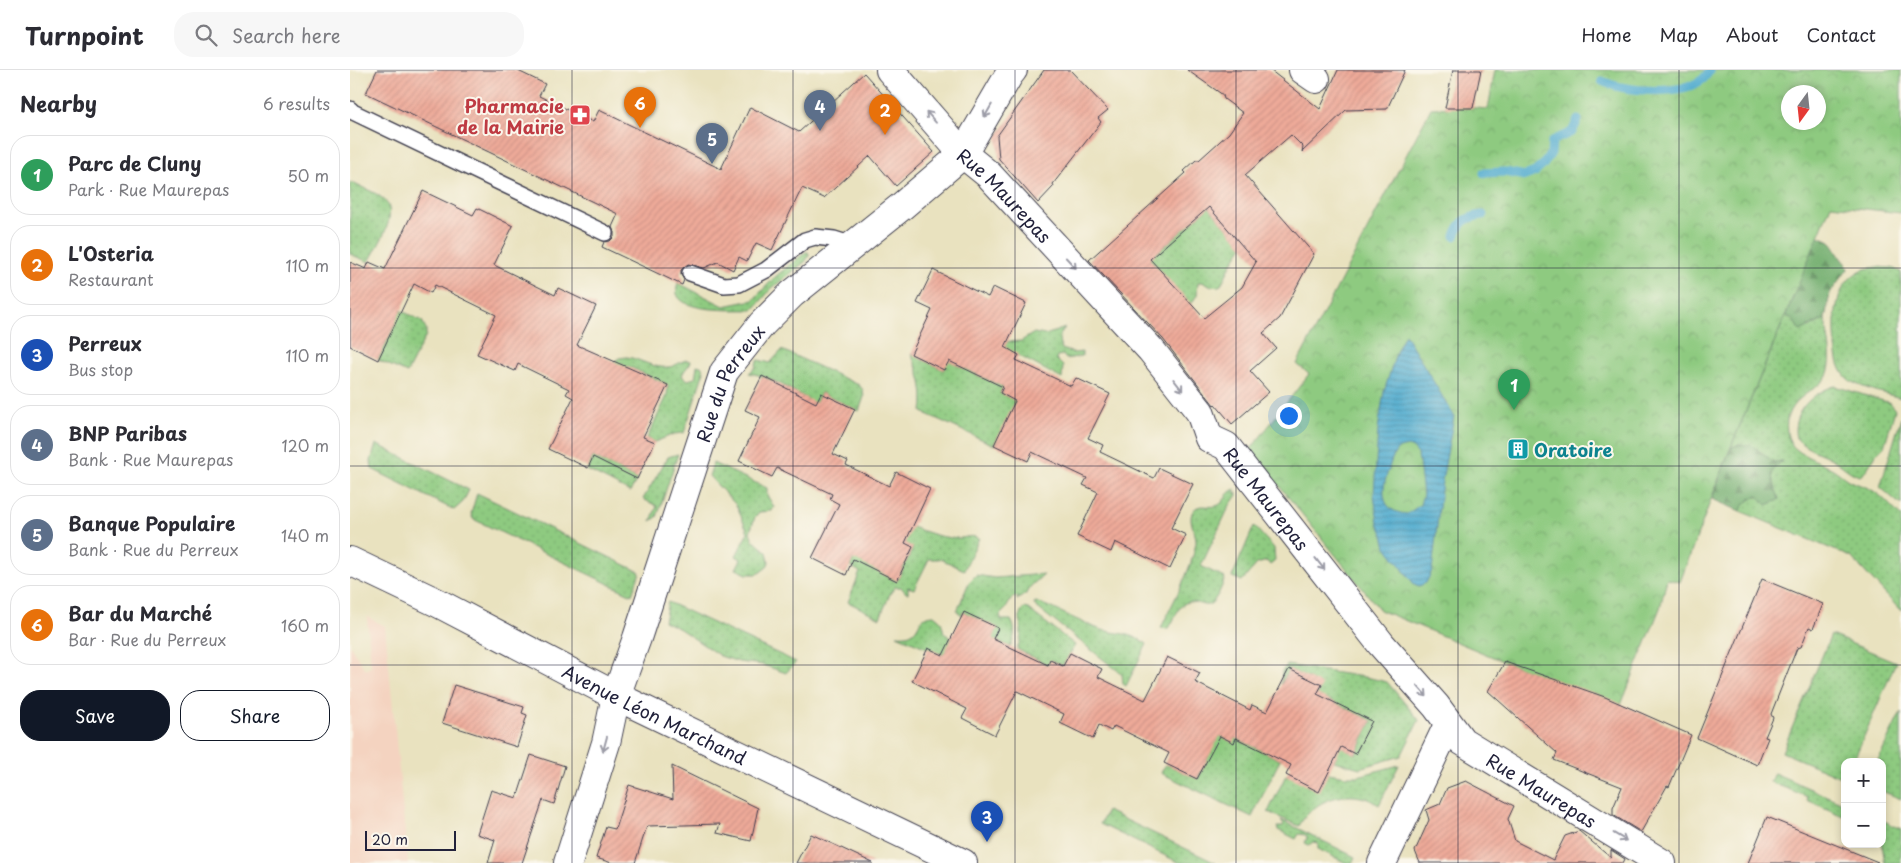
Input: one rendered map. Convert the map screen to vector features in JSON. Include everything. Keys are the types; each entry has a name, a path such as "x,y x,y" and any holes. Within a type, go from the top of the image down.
{"street":[{"name":"Rue Maurepas","path":"890,70 963,154 989,176 1151,350 1200,412 1209,438 1226,446 1381,644 1436,706 1448,725 1462,741 1662,863"},
{"path":"963,154 1013,70"},
{"name":"Rue du Perreux","path":"568,863 606,743 616,696 724,372 762,324 792,294 963,154"},
{"name":"Avenue Léon Marchand","path":"350,561 446,607 616,696 963,863"},
{"path":"1382,863 1448,725"}],"lane":[{"path":"350,109 605,233"},
{"path":"690,272 724,285 739,284 766,270 805,240 815,237 834,239 853,245"}],"shaded area":[{"path":"367,617 385,626 408,863 350,863 350,645 365,670 371,667"}],"green space":[{"path":"1495,70 1901,70 1901,213 1831,205 1728,454 1680,582 1667,579 1660,608 1621,705 1505,662 1380,610 1250,450 1309,374 1297,364 1431,108 1463,107 1488,109"},
{"path":"350,182 382,198 388,204 390,212 386,229 369,262 350,254"},
{"path":"1209,207 1243,246 1221,285 1215,287 1198,282 1197,295 1190,306 1150,259"},
{"path":"1818,236 1832,243 1848,269 1830,293 1825,319 1800,331 1793,320 1786,315"},
{"path":"808,252 809,256 805,262 772,288 753,310 704,308 682,301 677,293 678,283 724,306 753,300 776,276"},
{"path":"1877,267 1892,268 1901,272 1901,398 1872,390 1851,381 1842,371 1837,355 1835,325 1837,303 1841,293 1853,276 1864,269"},
{"path":"390,305 422,321 426,329 426,335 407,373 378,360 396,323"},
{"path":"1786,315 1809,328 1825,319 1830,354 1830,367 1824,380 1803,396 1790,410 1787,420 1789,439 1794,447 1804,454 1832,468 1848,480 1874,492 1901,516 1901,611 1851,557 1740,511 1748,501 1759,496 1767,505 1775,485 1772,472 1775,466 1782,461 1774,462 1731,447"},
{"path":"1065,328 1059,338 1062,349 1074,353 1082,352 1082,356 1066,359 1063,355 1057,356 1056,359 1063,366 1062,379 1003,347 1005,342 1021,341 1034,333 1045,335"},
{"path":"782,350 859,385 863,390 864,397 859,411 821,393 815,404 775,381 749,373 755,368 757,361 770,363"},
{"path":"911,354 944,370 949,359 959,366 1003,387 1000,393 1017,401 994,445 922,412 921,382"},
{"path":"627,357 663,367 671,367 687,360 691,361 682,376 688,380 695,378 697,365 701,366 704,371 684,433 674,434 655,442 647,438 667,396 668,385 628,366 623,376 613,362 619,358"},
{"path":"1835,386 1890,403 1895,410 1884,447 1877,453 1865,472 1860,476 1809,448 1796,438 1796,420 1805,405 1811,398"},
{"path":"1901,418 1901,505 1880,487"},
{"path":"376,444 469,490 463,502 454,510 372,469 371,461"},
{"path":"1751,445 1774,462 1783,461 1777,465 1772,473 1773,483 1779,500 1767,505 1758,496 1750,500 1740,511 1712,499 1731,447"},
{"path":"678,454 657,517 651,521 657,506 643,499 668,457"},
{"path":"593,457 637,479 630,492 587,470"},
{"path":"713,463 767,488 767,495 774,507 772,511 759,512 755,517 750,532 753,540 767,552 769,562 767,567 758,574 747,574 736,569 741,559 736,556 748,532 736,505 709,476"},
{"path":"1235,489 1237,495 1230,505 1201,566 1225,578 1218,594 1212,603 1208,605 1192,602 1184,604 1170,626 1167,629 1161,628 1186,576 1194,554 1196,539 1191,520 1192,513 1199,506 1219,505"},
{"path":"477,493 640,572 632,595 473,519 471,514"},
{"path":"1254,526 1274,548 1275,561 1270,565 1267,561 1257,564 1242,581 1232,577"},
{"path":"912,527 945,537 959,538 972,536 979,538 964,570 941,559 929,559 914,589 908,587 908,593 906,593 901,587 895,587 880,618 848,602 860,572 850,566 854,558 897,581 913,548 903,542"},
{"path":"1044,574 1030,587 1027,593 1017,600 1018,596 1012,598 1000,615 1001,620 1011,620 1014,626 1014,637 1010,647 993,639 997,628 964,612 962,615 957,611 969,582 976,575 995,578"},
{"path":"668,602 796,662 786,673 763,665 739,662 720,656 680,629 664,621"},
{"path":"1036,602 1099,629 1129,635 1147,644 1126,686 1123,684 1122,674 1035,606 1034,603"},
{"path":"1024,608 1028,609 1075,645 1063,666 1051,660 1048,665 1017,649 1021,634 1020,613"},
{"path":"934,615 941,621 944,633 951,638 945,656 897,635 912,633 923,619"},
{"path":"1831,635 1896,662 1855,758 1841,758 1841,777 1782,752"},
{"path":"1287,665 1387,682 1419,720 1401,756 1360,768 1334,761 1340,746 1356,754 1372,721 1317,695 1321,685 1289,669 1281,684 1282,671"},
{"path":"1901,712 1901,799 1886,793 1886,758 1879,758"},
{"path":"1218,735 1233,742 1236,738 1280,760 1252,817 1161,773 1166,764 1198,779"},
{"path":"1399,765 1379,805 1361,797 1342,796 1334,798 1325,801 1310,811 1299,826 1268,812 1286,775 1328,773 1358,776"},
{"path":"1774,773 1841,802 1841,815 1807,800 1808,797 1770,782"},
{"path":"1107,811 1216,863 1180,863 1100,824"},
{"path":"1281,820 1355,857 1352,863 1346,863 1318,849 1318,843 1313,842 1309,845 1305,843 1306,835 1299,834 1296,839 1278,830 1277,827 1284,825"},
{"path":"1886,822 1901,829 1901,863 1885,863 1883,848 1886,848"}],"water":[{"path":"1405,334 1454,416 1442,481 1432,571 1426,583 1419,586 1414,584 1386,547 1378,523 1374,495 1378,429 1384,392 1397,350","holes":["1408,446 1413,448 1418,454 1423,494 1420,505 1407,514 1391,509 1387,504 1384,498 1384,484 1391,462 1398,449"]}],"building":[{"path":"377,70 516,70 545,84 539,96 593,122 599,110 721,169 750,107 799,132 864,73 934,152 896,186 870,156 824,198 802,188 772,250 756,243 747,261 739,257 733,270 718,262 704,268 688,264 681,270 684,280 682,285 602,247 604,242 610,241 614,237 612,227 618,214 366,93"},
{"path":"1044,70 1070,70 1108,110 1098,118 1101,122 1053,184 1054,186 1038,203 999,159 997,136"},
{"path":"1187,70 1270,70 1320,109 1338,70 1405,70 1387,109 1346,110 1302,152 1303,147 1291,135 1245,175 1314,254 1280,318 1263,333 1276,348 1250,371 1269,392 1232,424 1214,405 1163,339 1089,260 1186,173 1184,171 1196,160 1199,160 1229,133 1243,113 1224,99 1223,95","holes":["1209,207 1256,262 1242,287 1204,318 1150,259"]},
{"path":"1453,70 1481,70 1473,108 1445,108"},
{"path":"423,191 473,215 477,208 513,226 494,265 555,295 558,288 596,306 577,345 668,385 643,437 655,442 637,479 593,457 588,468 548,449 573,398 566,394 569,389 518,364 515,371 477,354 496,315 435,285 431,293 414,284 378,360 350,346 350,262 366,269 369,262 385,269"},
{"path":"933,270 988,297 993,287 1026,303 1005,347 1019,355 1016,360 1071,386 1076,378 1110,394 1088,438 1103,445 1100,452 1154,478 1159,468 1193,484 1171,528 1186,535 1170,569 1115,542 1111,552 1077,536 1098,492 1083,485 1087,478 1032,452 1028,461 994,445 1015,401 1000,393 1003,387 949,361 944,370 911,354 932,310 917,303"},
{"path":"762,376 816,403 821,393 855,409 833,454 848,461 846,465 889,486 896,472 930,489 905,543 913,547 897,581 853,559 846,575 812,558 839,504 830,499 832,494 777,468 772,477 739,461 760,417 745,410"},
{"path":"1762,579 1823,604 1813,629 1809,627 1801,647 1797,648 1771,714 1773,718 1765,737 1768,738 1757,765 1697,738"},
{"path":"964,612 998,628 993,639 1048,665 1050,660 1063,666 1070,653 1102,669 1098,677 1145,700 1167,657 1200,673 1195,682 1250,710 1252,705 1267,712 1289,669 1322,685 1317,694 1372,721 1355,754 1341,747 1319,792 1286,775 1291,765 1236,738 1234,743 1220,736 1197,779 1164,763 1169,753 1114,726 1111,731 1099,725 1093,739 1060,723 1064,714 1017,691 995,735 962,718 967,709 912,681 928,648 943,655"},
{"path":"1505,662 1605,697 1691,735 1669,787 1667,786 1641,832 1613,815 1613,808 1622,787 1554,760 1557,753 1488,691"},
{"path":"454,685 524,707 522,713 527,715 517,747 442,723"},
{"path":"531,755 565,766 554,804 543,800 522,863 488,863 495,840 477,834 491,790 517,798"},
{"path":"672,766 758,808 751,841 717,833 720,824 647,826 635,863 612,863 596,858 606,827 615,829 629,785 673,799"},
{"path":"1466,781 1514,806 1508,819 1515,841 1553,860 1565,836 1579,831 1611,858 1611,850 1625,859 1623,863 1420,863 1415,851 1429,820 1426,810 1440,804 1447,788"},
{"path":"1767,817 1878,862 1877,863 1748,863"},
{"path":"811,834 822,839 873,863 796,863"}],"waterway":[{"path":"1602,81 1638,90 1668,90 1694,84 1703,79 1710,70"},
{"path":"1484,173 1505,172 1525,176 1535,172 1543,165 1551,153 1552,141 1572,132 1578,120"},
{"path":"1455,236 1462,223 1473,217 1483,215"}],"place":[{"name":"Pharmacie de la Mairie","path":"580,115"},
{"name":"Bar du Marché","path":"640,128"},
{"name":"BNP Paribas","path":"820,131"},
{"name":"L'Osteria","path":"885,135"},
{"name":"Banque Populaire","path":"712,164"},
{"name":"Parc de Cluny","path":"1514,410"},
{"name":"Oratoire","path":"1518,449"},
{"name":"Perreux","path":"987,842"}]}
